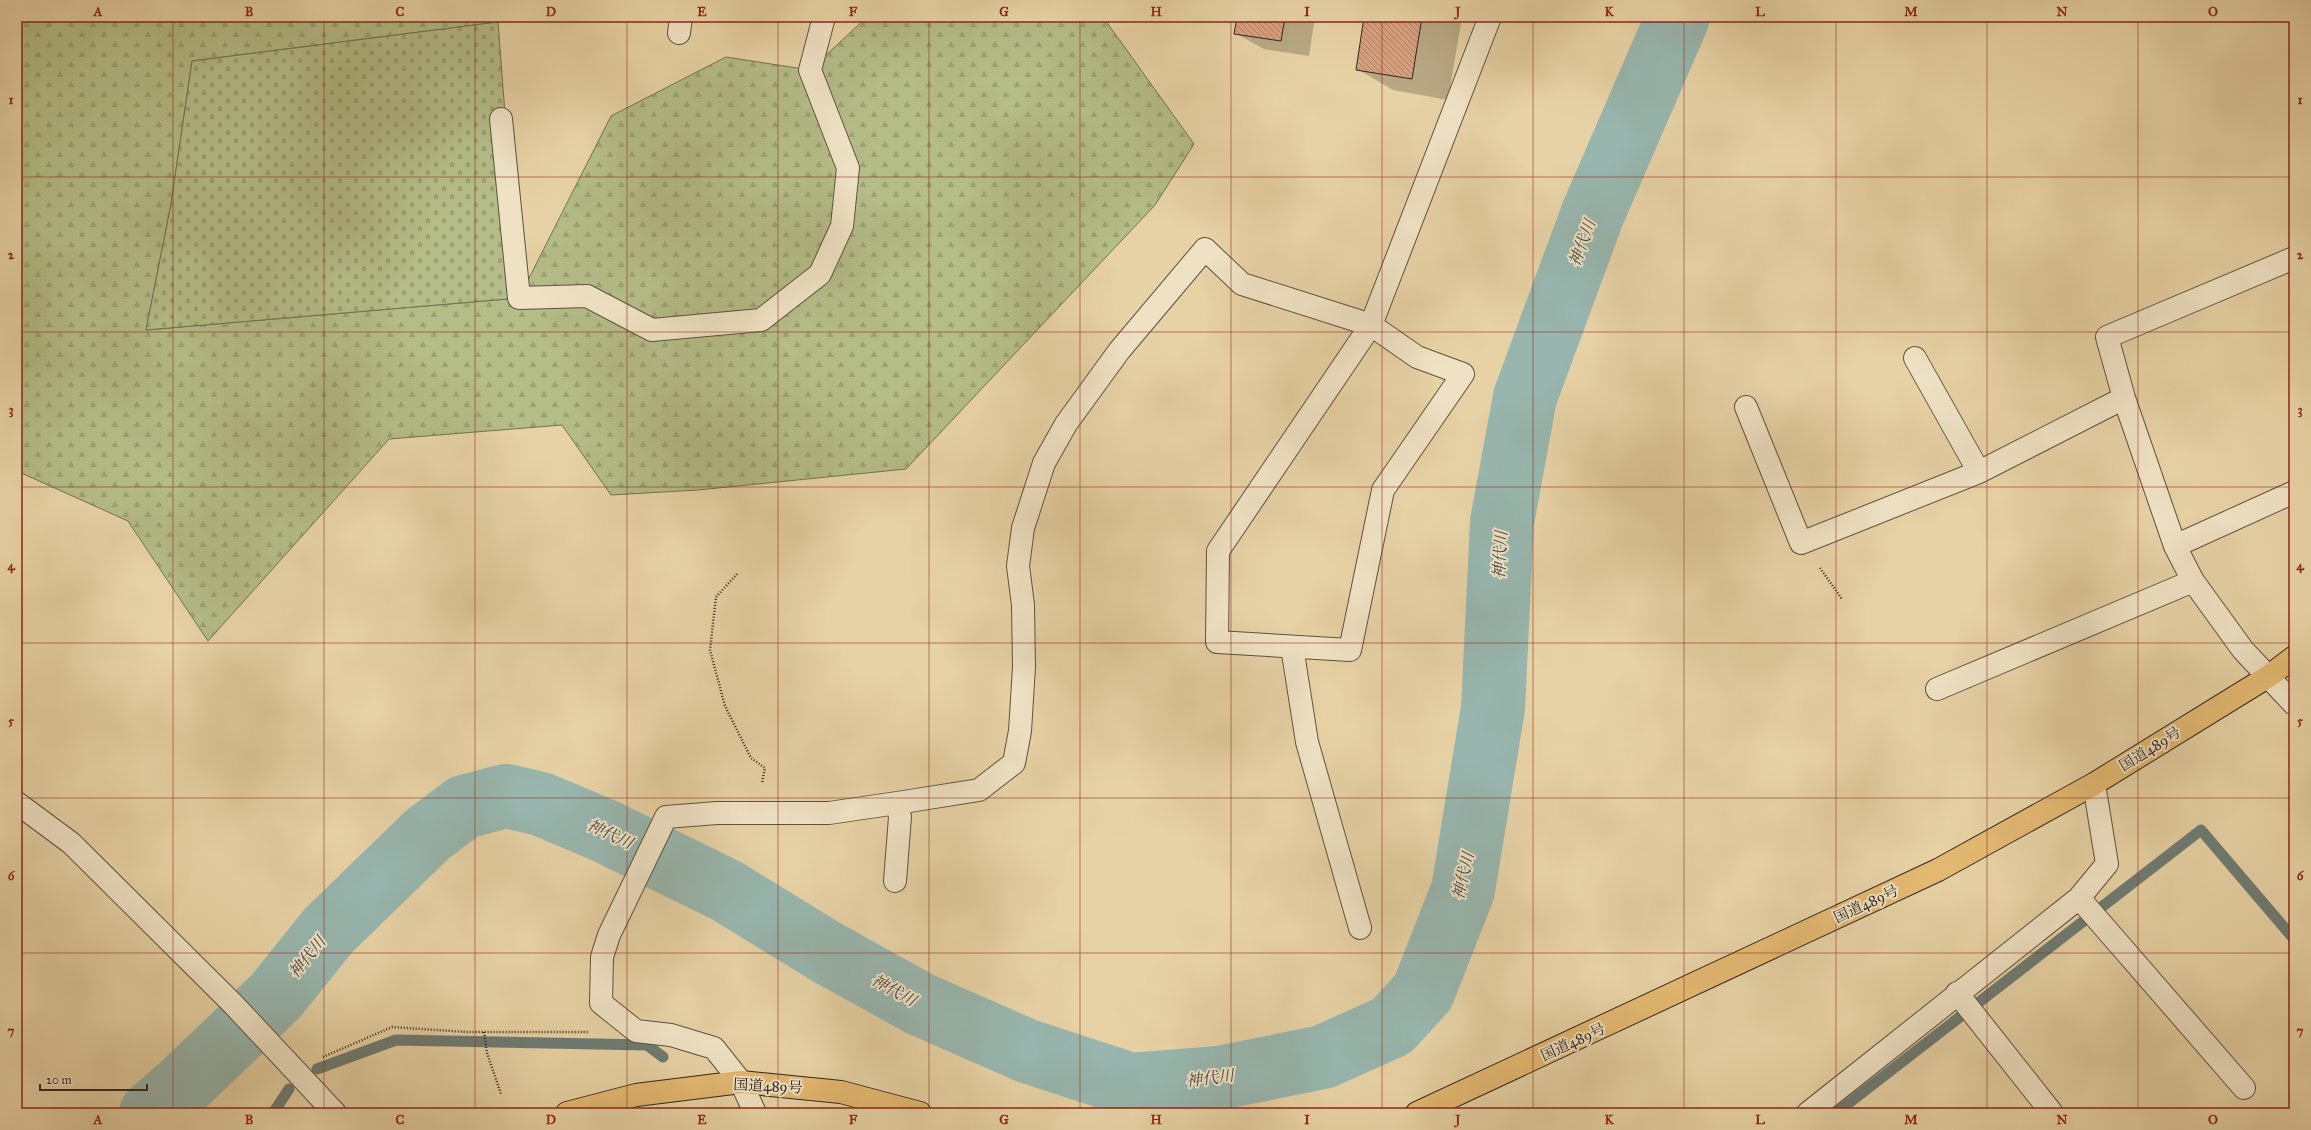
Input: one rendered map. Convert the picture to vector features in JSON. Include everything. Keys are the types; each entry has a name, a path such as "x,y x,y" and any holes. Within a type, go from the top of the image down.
{"highway":[{"name":"国道489号","path":"1418,1113 1938,870 2094,784 2269,676 2294,657"},
{"name":"国道489号","path":"567,1113 636,1095 741,1082 841,1092 920,1113"}],"street":[{"path":"501,119 519,298 587,296 652,330 761,320 820,274 842,226 848,168 810,70 824,17"},
{"path":"755,1113 741,1082 714,1048 671,1034 636,1032 601,1003 602,957 608,934 666,817 716,813 829,813 897,804 979,790 1014,763 1020,731 1024,667 1023,605 1018,566 1023,528 1044,463 1066,424 1119,352 1205,248 1242,284 1371,325 1416,357 1462,374 1383,490 1350,650 1217,642 1218,551 1371,325 1490,17"},
{"path":"2294,258 2107,337 2124,398 2175,546 2193,581 2243,650 2294,704"},
{"path":"1916,358 1979,472"},
{"path":"1746,407 1801,543 1979,472 2124,398"},
{"path":"2175,546 2294,492"},
{"path":"1937,689 2193,581"},
{"path":"1292,647 1307,742 1360,928"},
{"path":"1808,1113 2079,898 2107,864 2094,784"},
{"path":"17,803 71,843 233,1004 336,1113"},
{"path":"894,881 900,817 897,804"},
{"path":"2079,898 2244,1088"},
{"path":"1958,993 2052,1113"}],"path":[{"path":"1801,543 1842,599"},
{"path":"737,574 716,597 710,650 725,706 751,758 765,768 755,813"},
{"path":"295,1069 392,1027 484,1033 590,1032"},
{"path":"484,1033 487,1053 501,1094"}],"green space":[{"path":"17,17 500,17 498,22 192,61 171,204 146,330 519,298 611,116 726,57 810,70 867,17 1103,17 1194,144 1155,205 906,469 698,490 611,495 562,425 389,439 208,641 128,521 17,471"},
{"path":"498,22 519,298 146,330 171,204 192,61"}],"building":[{"path":"1237,17 1285,17 1281,41 1234,34"},
{"path":"1364,17 1422,17 1412,79 1356,70"}],"waterway":[{"name":"神代川","path":"151,1113 180,1088 276,996 328,931 428,834 464,807 506,796 541,804 605,831 727,891 828,953 920,1004 1027,1051 1131,1085 1219,1078 1323,1057 1392,1026 1423,992 1463,890 1493,708 1502,522 1525,397 1593,213 1678,17"},
{"path":"1836,1113 2201,830 2294,939"},
{"path":"317,1069 396,1040 647,1045 663,1057"},
{"path":"273,1113 289,1089"}]}
